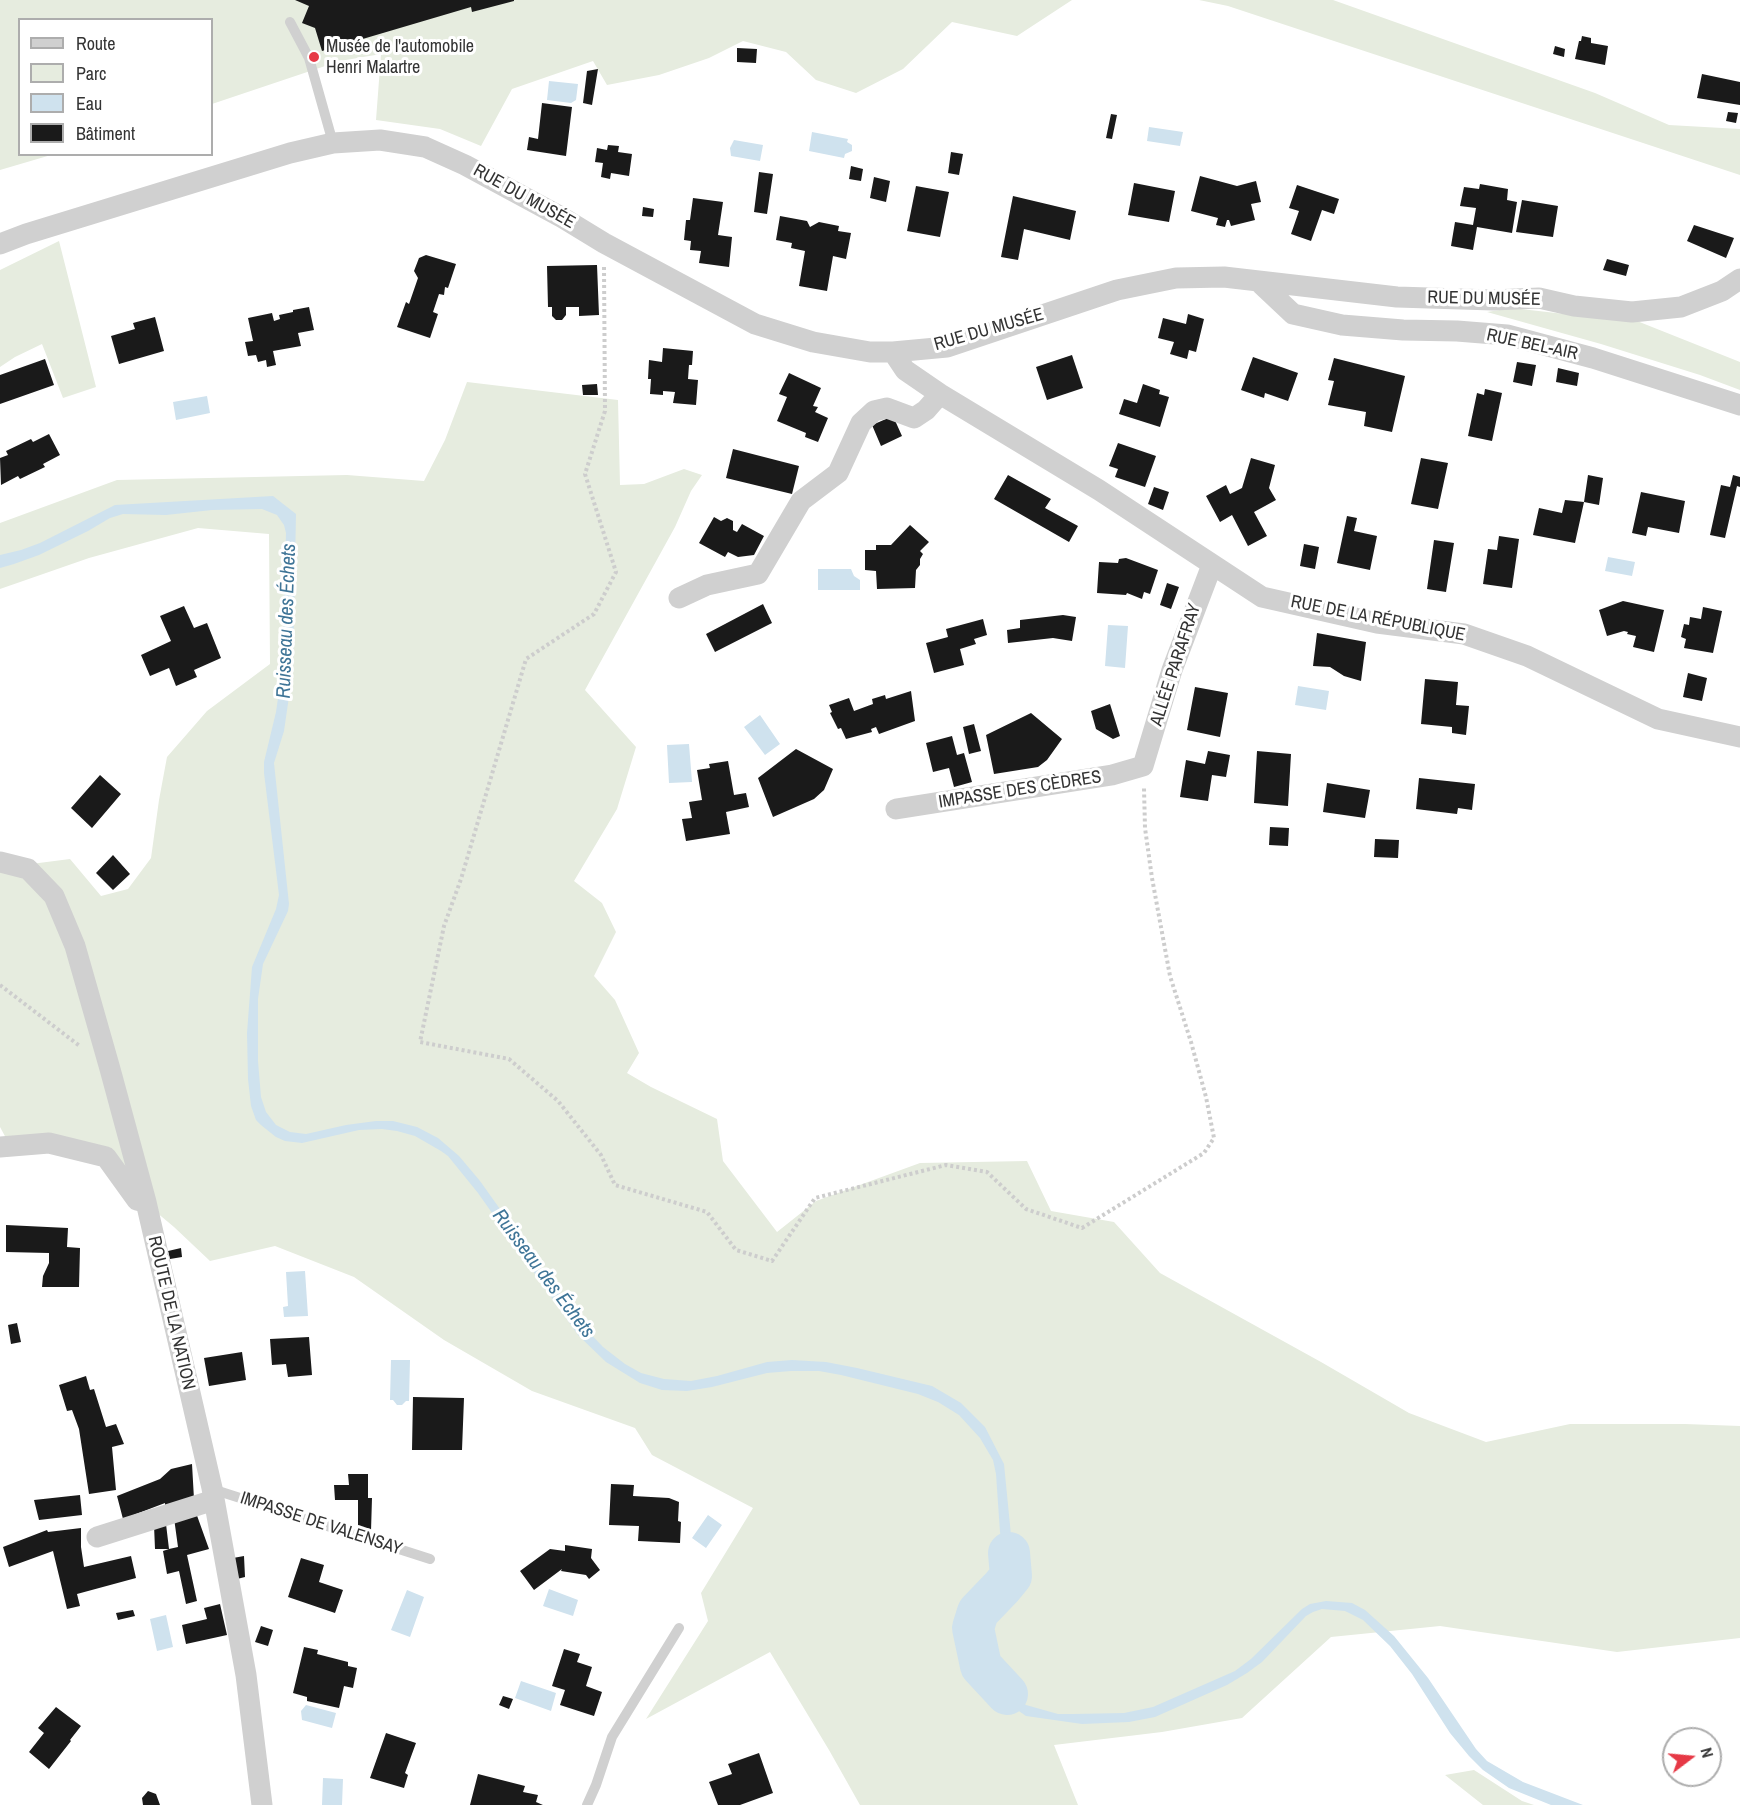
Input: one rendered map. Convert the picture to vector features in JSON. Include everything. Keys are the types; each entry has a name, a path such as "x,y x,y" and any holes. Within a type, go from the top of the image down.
{"street":[{"name":"RUE DU MUSÉE","path":"0,244 290,153 333,143 380,140 425,147 465,165 755,324 813,342 870,352 947,347 1117,290 1176,278 1224,277 1397,297 1493,300 1539,298 1574,306 1632,312 1681,307 1722,291 1740,279"},
{"name":"RUE BEL-AIR","path":"1259,282 1293,314 1342,325 1508,336 1593,358 1740,405"},
{"name":"RUE DE LA RÉPUBLIQUE","path":"893,352 905,370 940,394 1099,489 1262,597 1377,623 1464,634 1527,656 1658,719 1740,737"},
{"path":"679,598 707,585 758,574 801,501 838,473 861,423 874,411 887,408 914,418 926,410 940,394"},
{"name":"ALLÉE PARAFRAY","path":"1143,766 1172,670 1212,565"},
{"name":"IMPASSE DES CÈDRES","path":"896,809 1112,775 1143,766"},
{"name":"ROUTE DE LA NATION","path":"0,862 28,869 54,896 75,946 146,1202 213,1494 246,1675 262,1805"},
{"path":"0,1147 49,1143 106,1157 137,1200 146,1202"},
{"path":"97,1537 213,1494"}],"lane":[{"path":"290,22 309,58 333,143"},
{"name":"IMPASSE DE VALENSAY","path":"213,1494 430,1559"},
{"path":"587,1805 612,1737 679,1628"}],"path":[{"path":"604,243 606,411 585,474 616,572 594,614 526,659 461,879 444,926 420,1042 508,1059 558,1101 601,1155 615,1185 707,1212 736,1250 772,1261 815,1198 946,1165 987,1172 1026,1209 1082,1228 1204,1153 1214,1138 1206,1097 1170,976 1145,828 1143,766"},
{"path":"0,986 82,1048"}],"green space":[{"path":"0,0 1072,0 1017,36 952,22 903,69 856,93 816,80 786,52 743,41 709,58 659,75 607,85 593,61 512,89 481,146 440,129 376,120 381,54 340,61 213,104 213,18 18,18 18,156 48,156 0,170"},
{"path":"1199,0 1333,0 1595,93 1669,125 1740,129 1740,175 1228,6"},
{"path":"59,241 96,387 63,398 42,344 0,367 0,270"},
{"path":"1512,308 1600,318 1632,319 1740,362 1740,390 1601,344 1487,312"},
{"path":"467,382 618,400 620,485 644,484 684,469 702,475 691,491 675,527 585,690 636,747 617,809 574,881 602,903 616,932 594,976 615,1000 639,1053 627,1073 717,1119 723,1161 777,1232 816,1201 920,1163 1027,1161 1051,1211 1114,1222 1160,1273 1409,1413 1486,1442 1570,1424 1740,1426 1740,1638 1617,1652 1440,1626 1331,1637 1242,1718 1162,1732 1054,1745 1078,1805 860,1805 770,1652 646,1719 708,1621 701,1593 753,1508 652,1455 635,1428 532,1391 444,1340 354,1277 275,1246 210,1261 174,1227 83,1151 13,1151 0,1127 0,868 70,859 101,896 128,889 151,858 167,757 207,711 270,664 269,534 198,528 89,558 0,589 0,523 117,480 347,475 424,481 445,440"},
{"path":"1474,1770 1522,1801 1534,1805 1483,1805 1445,1775"}],"water":[{"path":"549,81 578,84 576,100 571,103 547,100"},
{"path":"1149,127 1183,132 1180,146 1147,141"},
{"path":"812,132 848,139 847,142 852,145 852,151 845,154 844,158 809,151"},
{"path":"734,140 763,145 760,161 731,156 730,148"},
{"path":"207,396 210,413 176,420 173,402"},
{"path":"273,496 296,514 293,669 284,731 274,763 289,904 288,911 263,964 258,999 258,1061 261,1097 266,1112 276,1125 290,1132 306,1134 346,1125 393,1121 417,1127 438,1138 459,1156 480,1181 584,1327 603,1347 641,1373 664,1379 691,1381 767,1362 792,1360 826,1362 932,1386 961,1403 985,1427 1004,1464 1015,1576 1013,1584 983,1605 978,1612 973,1637 980,1652 1019,1700 1026,1705 1058,1714 1124,1713 1153,1707 1235,1671 1310,1604 1326,1601 1352,1603 1365,1610 1394,1636 1428,1678 1476,1749 1487,1761 1523,1782 1583,1805 1551,1805 1509,1788 1483,1770 1450,1733 1412,1674 1390,1646 1363,1620 1345,1611 1322,1609 1313,1612 1306,1616 1262,1662 1247,1673 1227,1685 1155,1717 1129,1722 1082,1724 1026,1716 1016,1709 981,1666 967,1638 966,1618 971,1607 986,1590 1003,1579 1006,1573 993,1460 980,1438 959,1415 938,1402 918,1394 819,1371 767,1373 687,1391 662,1390 640,1383 606,1362 578,1335 478,1193 448,1156 441,1151 415,1136 397,1131 359,1130 302,1143 285,1141 261,1125 256,1120 251,1106 247,1033 252,967 276,909 279,895 264,762 276,712 282,670 286,533 284,525 277,515 262,509 212,510 166,515 123,514 110,518 39,555 0,568 0,555 40,543 115,505"},
{"path":"1608,557 1635,562 1632,576 1605,571"},
{"path":"818,569 851,569 854,576 860,580 860,590 818,590"},
{"path":"1108,625 1128,626 1125,668 1105,666"},
{"path":"1298,686 1329,691 1326,710 1295,705"},
{"path":"760,715 780,744 765,755 744,727"},
{"path":"689,744 692,782 669,783 667,745"},
{"path":"305,1271 308,1316 284,1317 283,1307 288,1306 286,1272"},
{"path":"391,1360 410,1360 409,1401 402,1405 397,1405 390,1400"},
{"path":"708,1515 722,1525 706,1548 692,1538"},
{"path":"549,1589 578,1600 573,1616 543,1606"},
{"path":"407,1590 424,1597 410,1637 391,1630"},
{"path":"166,1615 173,1647 157,1651 150,1619"},
{"path":"521,1681 556,1693 551,1711 515,1698"},
{"path":"306,1705 336,1713 332,1728 302,1720 301,1711"},
{"path":"323,1778 343,1779 342,1805 322,1805"}],"building":[{"path":"295,0 514,1 472,12 471,7 322,51 315,28 302,23 309,6"},
{"path":"1582,36 1591,38 1591,43 1608,46 1605,65 1575,59"},
{"path":"1555,46 1565,49 1564,57 1553,54"},
{"path":"737,48 757,49 756,63 737,62"},
{"path":"598,69 592,105 583,103 587,71"},
{"path":"1702,74 1740,82 1740,105 1697,98"},
{"path":"542,103 572,107 566,156 527,150 529,137 538,139"},
{"path":"1728,112 1738,113 1736,123 1726,121"},
{"path":"1111,114 1117,115 1112,139 1106,138"},
{"path":"608,145 619,146 618,152 632,154 629,176 611,173 610,179 601,177 603,163 595,162 597,148 607,150"},
{"path":"951,152 963,154 959,175 948,173"},
{"path":"851,166 863,169 861,181 849,179"},
{"path":"759,172 773,174 767,214 754,212"},
{"path":"1200,176 1237,186 1256,181 1261,202 1251,204 1255,220 1231,226 1227,220 1225,227 1216,225 1218,218 1191,211"},
{"path":"874,177 890,181 886,202 870,198"},
{"path":"1134,183 1175,191 1169,222 1128,215"},
{"path":"1480,184 1508,189 1507,200 1517,202 1512,233 1477,227 1473,250 1451,246 1455,222 1473,225 1476,208 1460,206 1464,187 1479,189"},
{"path":"1297,185 1339,199 1334,214 1322,210 1311,241 1291,234 1299,211 1289,208"},
{"path":"916,186 949,192 940,237 907,231"},
{"path":"1013,196 1076,211 1070,240 1024,229 1018,260 1001,257"},
{"path":"693,198 723,202 718,235 732,237 729,267 699,263 701,251 690,250 691,241 684,240 686,220 690,220"},
{"path":"1522,200 1558,206 1553,237 1516,232"},
{"path":"643,207 654,209 653,217 642,216"},
{"path":"780,216 807,221 810,227 819,222 839,226 838,231 851,233 846,259 833,256 827,291 799,286 805,251 791,248 792,243 776,240"},
{"path":"1694,225 1734,238 1726,258 1687,241"},
{"path":"426,255 456,264 448,288 445,287 444,295 439,294 433,312 438,314 430,338 397,327 406,302 409,304 418,278 414,271 419,258"},
{"path":"1607,259 1629,265 1626,276 1603,270"},
{"path":"597,265 599,315 579,316 579,307 566,307 566,315 562,320 556,320 552,316 552,307 548,307 547,266"},
{"path":"309,307 314,330 298,333 301,346 273,351 276,365 267,367 266,360 258,362 256,355 248,356 245,342 253,341 248,318 272,313 274,321 280,319 279,315"},
{"path":"1188,314 1204,319 1196,352 1189,350 1187,359 1170,354 1174,342 1158,338 1163,318 1186,324"},
{"path":"155,317 164,351 119,364 111,336 135,329 133,323"},
{"path":"663,348 693,351 688,379 698,380 696,405 673,403 675,392 663,391 663,395 650,394 649,360 662,362"},
{"path":"1072,355 1083,388 1047,400 1036,367"},
{"path":"1253,357 1298,373 1288,401 1265,393 1264,398 1241,390"},
{"path":"1334,358 1405,376 1392,432 1364,426 1366,412 1328,405 1334,381 1328,380"},
{"path":"45,359 54,385 0,404 0,375"},
{"path":"1517,362 1536,365 1532,386 1513,382"},
{"path":"1558,368 1579,373 1577,386 1556,382"},
{"path":"789,373 821,388 813,406 818,407 815,412 828,418 818,442 805,437 806,433 777,421 787,397 779,394"},
{"path":"597,384 598,395 583,395 582,385"},
{"path":"1143,384 1160,390 1159,394 1169,397 1160,427 1119,414 1124,399 1137,403"},
{"path":"1485,389 1502,393 1492,441 1468,436 1477,393 1484,395"},
{"path":"893,416 902,436 881,446 872,425"},
{"path":"49,434 60,455 43,464 45,467 20,479 18,476 1,485 0,458 8,455 6,451 31,439 33,442"},
{"path":"1118,443 1156,456 1145,487 1115,477 1118,469 1109,466"},
{"path":"733,449 799,466 792,494 726,478"},
{"path":"1251,458 1275,465 1269,488 1276,500 1254,512 1267,536 1248,546 1232,515 1220,522 1206,496 1226,485 1230,494 1242,488"},
{"path":"1421,458 1448,463 1438,509 1411,504"},
{"path":"1008,475 1051,499 1045,508 1078,526 1069,542 994,499"},
{"path":"1588,475 1603,478 1599,505 1584,502"},
{"path":"1733,475 1740,477 1740,487 1737,486 1725,538 1710,535 1721,485 1730,487"},
{"path":"1154,487 1169,492 1163,510 1148,504"},
{"path":"1641,492 1685,501 1679,533 1648,527 1646,536 1632,533"},
{"path":"1565,500 1584,502 1575,543 1533,535 1539,508 1562,513"},
{"path":"1347,516 1357,518 1354,531 1377,536 1370,570 1337,563"},
{"path":"714,517 721,521 727,518 733,521 733,530 737,532 742,524 764,536 754,555 738,557 728,552 725,557 699,543"},
{"path":"910,525 929,542 920,551 923,554 916,570 915,588 877,589 876,571 865,570 865,550 876,550 876,545 891,545"},
{"path":"1499,536 1519,539 1512,588 1483,584 1488,549 1497,550"},
{"path":"1434,540 1454,543 1446,592 1427,589"},
{"path":"1304,544 1319,547 1315,569 1300,566"},
{"path":"1126,558 1158,570 1150,594 1144,592 1142,599 1127,593 1126,595 1097,593 1099,562 1118,563 1119,559"},
{"path":"1167,583 1179,587 1171,609 1160,605"},
{"path":"1623,601 1664,610 1654,652 1633,647 1636,636 1627,634 1628,632 1607,636 1599,610"},
{"path":"763,604 772,623 715,652 706,634"},
{"path":"184,606 194,628 207,623 221,658 194,670 197,677 176,686 169,668 150,676 141,655 171,641 160,616"},
{"path":"1703,607 1722,611 1713,653 1684,648 1686,639 1681,637 1684,624 1689,625 1690,617 1701,619"},
{"path":"1063,615 1076,617 1072,641 1053,638 1008,643 1007,630 1020,628 1020,620"},
{"path":"983,619 987,635 974,639 976,644 960,649 964,665 934,673 926,643 948,637 946,629"},
{"path":"1317,633 1366,642 1361,681 1344,676 1330,667 1313,666"},
{"path":"1688,673 1707,678 1702,701 1683,697"},
{"path":"1425,679 1458,682 1456,705 1469,706 1466,735 1452,733 1452,727 1421,724"},
{"path":"1195,687 1228,693 1220,737 1187,730"},
{"path":"911,691 915,721 879,734 876,727 871,729 872,732 846,739 830,713 832,712 829,705 849,698 854,711 873,704 872,699 885,695 886,699"},
{"path":"1110,704 1120,736 1113,739 1096,729 1091,711"},
{"path":"1031,713 1062,739 1047,760 1038,767 994,774 986,735"},
{"path":"974,724 981,751 969,754 963,727"},
{"path":"952,736 957,755 964,753 972,782 954,787 949,768 933,772 926,743"},
{"path":"796,749 833,769 824,790 814,799 773,817 758,778"},
{"path":"1208,751 1230,755 1226,777 1212,775 1208,801 1180,797 1186,760 1205,764"},
{"path":"1257,751 1291,754 1288,806 1254,803"},
{"path":"728,761 734,795 746,793 749,807 726,812 730,834 686,841 682,819 692,818 689,802 702,800 697,770 710,768 709,764"},
{"path":"100,775 121,794 92,828 71,808"},
{"path":"1419,778 1475,784 1472,810 1458,808 1457,814 1416,809"},
{"path":"1327,783 1370,790 1365,818 1323,812"},
{"path":"1270,827 1289,828 1288,846 1269,845"},
{"path":"1375,839 1399,840 1398,858 1374,857"},
{"path":"113,855 130,874 113,890 96,873"},
{"path":"6,1225 68,1228 67,1247 80,1248 79,1287 42,1287 43,1276 49,1263 49,1253 6,1252"},
{"path":"181,1248 182,1257 170,1259 168,1251"},
{"path":"17,1323 21,1342 11,1344 8,1325"},
{"path":"309,1337 312,1375 288,1377 286,1364 272,1365 270,1339"},
{"path":"242,1352 246,1380 209,1386 204,1358"},
{"path":"86,1376 90,1390 94,1389 106,1427 116,1424 124,1444 112,1447 116,1490 89,1494 79,1429 72,1410 67,1411 59,1385"},
{"path":"413,1397 464,1398 462,1450 412,1450"},
{"path":"192,1464 194,1499 165,1506 165,1503 123,1519 117,1496 160,1479 171,1469"},
{"path":"348,1474 368,1474 368,1498 372,1498 371,1531 358,1531 358,1500 335,1500 334,1485 349,1485"},
{"path":"611,1484 634,1485 633,1496 669,1498 679,1502 680,1543 638,1541 639,1526 609,1525"},
{"path":"80,1495 82,1515 39,1520 34,1500"},
{"path":"195,1510 209,1549 187,1555 197,1601 186,1604 179,1571 167,1574 163,1551 178,1547 174,1518"},
{"path":"166,1524 169,1549 155,1549 154,1525"},
{"path":"81,1528 84,1567 131,1556 136,1578 77,1594 80,1606 67,1609 53,1551 9,1567 3,1547 47,1530 48,1532"},
{"path":"565,1545 592,1549 591,1558 600,1570 589,1579 586,1575 561,1571 562,1569 534,1590 520,1571 550,1549 565,1551"},
{"path":"244,1556 245,1577 237,1579 233,1558"},
{"path":"301,1558 324,1565 319,1582 343,1590 335,1613 288,1597"},
{"path":"220,1604 227,1635 186,1644 182,1625 207,1619 204,1608"},
{"path":"133,1610 135,1616 118,1620 116,1613"},
{"path":"261,1626 273,1630 268,1646 255,1642"},
{"path":"304,1647 318,1650 317,1654 348,1662 348,1666 357,1668 353,1688 344,1686 339,1708 307,1701 307,1697 293,1693"},
{"path":"564,1649 580,1654 577,1662 592,1667 586,1686 602,1692 594,1716 560,1705 565,1690 552,1686"},
{"path":"503,1696 513,1699 509,1709 499,1705"},
{"path":"56,1707 81,1726 49,1769 29,1752 44,1733 38,1728"},
{"path":"386,1733 416,1743 405,1773 408,1775 404,1788 370,1778"},
{"path":"759,1753 773,1793 740,1805 718,1805 709,1782 732,1774 728,1764"},
{"path":"478,1774 525,1786 523,1792 538,1795 536,1802 543,1805 470,1805"},
{"path":"148,1791 156,1794 160,1805 143,1805 142,1798"}],"waterway":[{"name":"Ruisseau des Échets","path":"1007,1694 981,1666 973,1628 978,1612 1011,1576 1009,1553"}],"place":[{"name":"Musée de l'automobile Henri Malartre","path":"314,57"}]}
